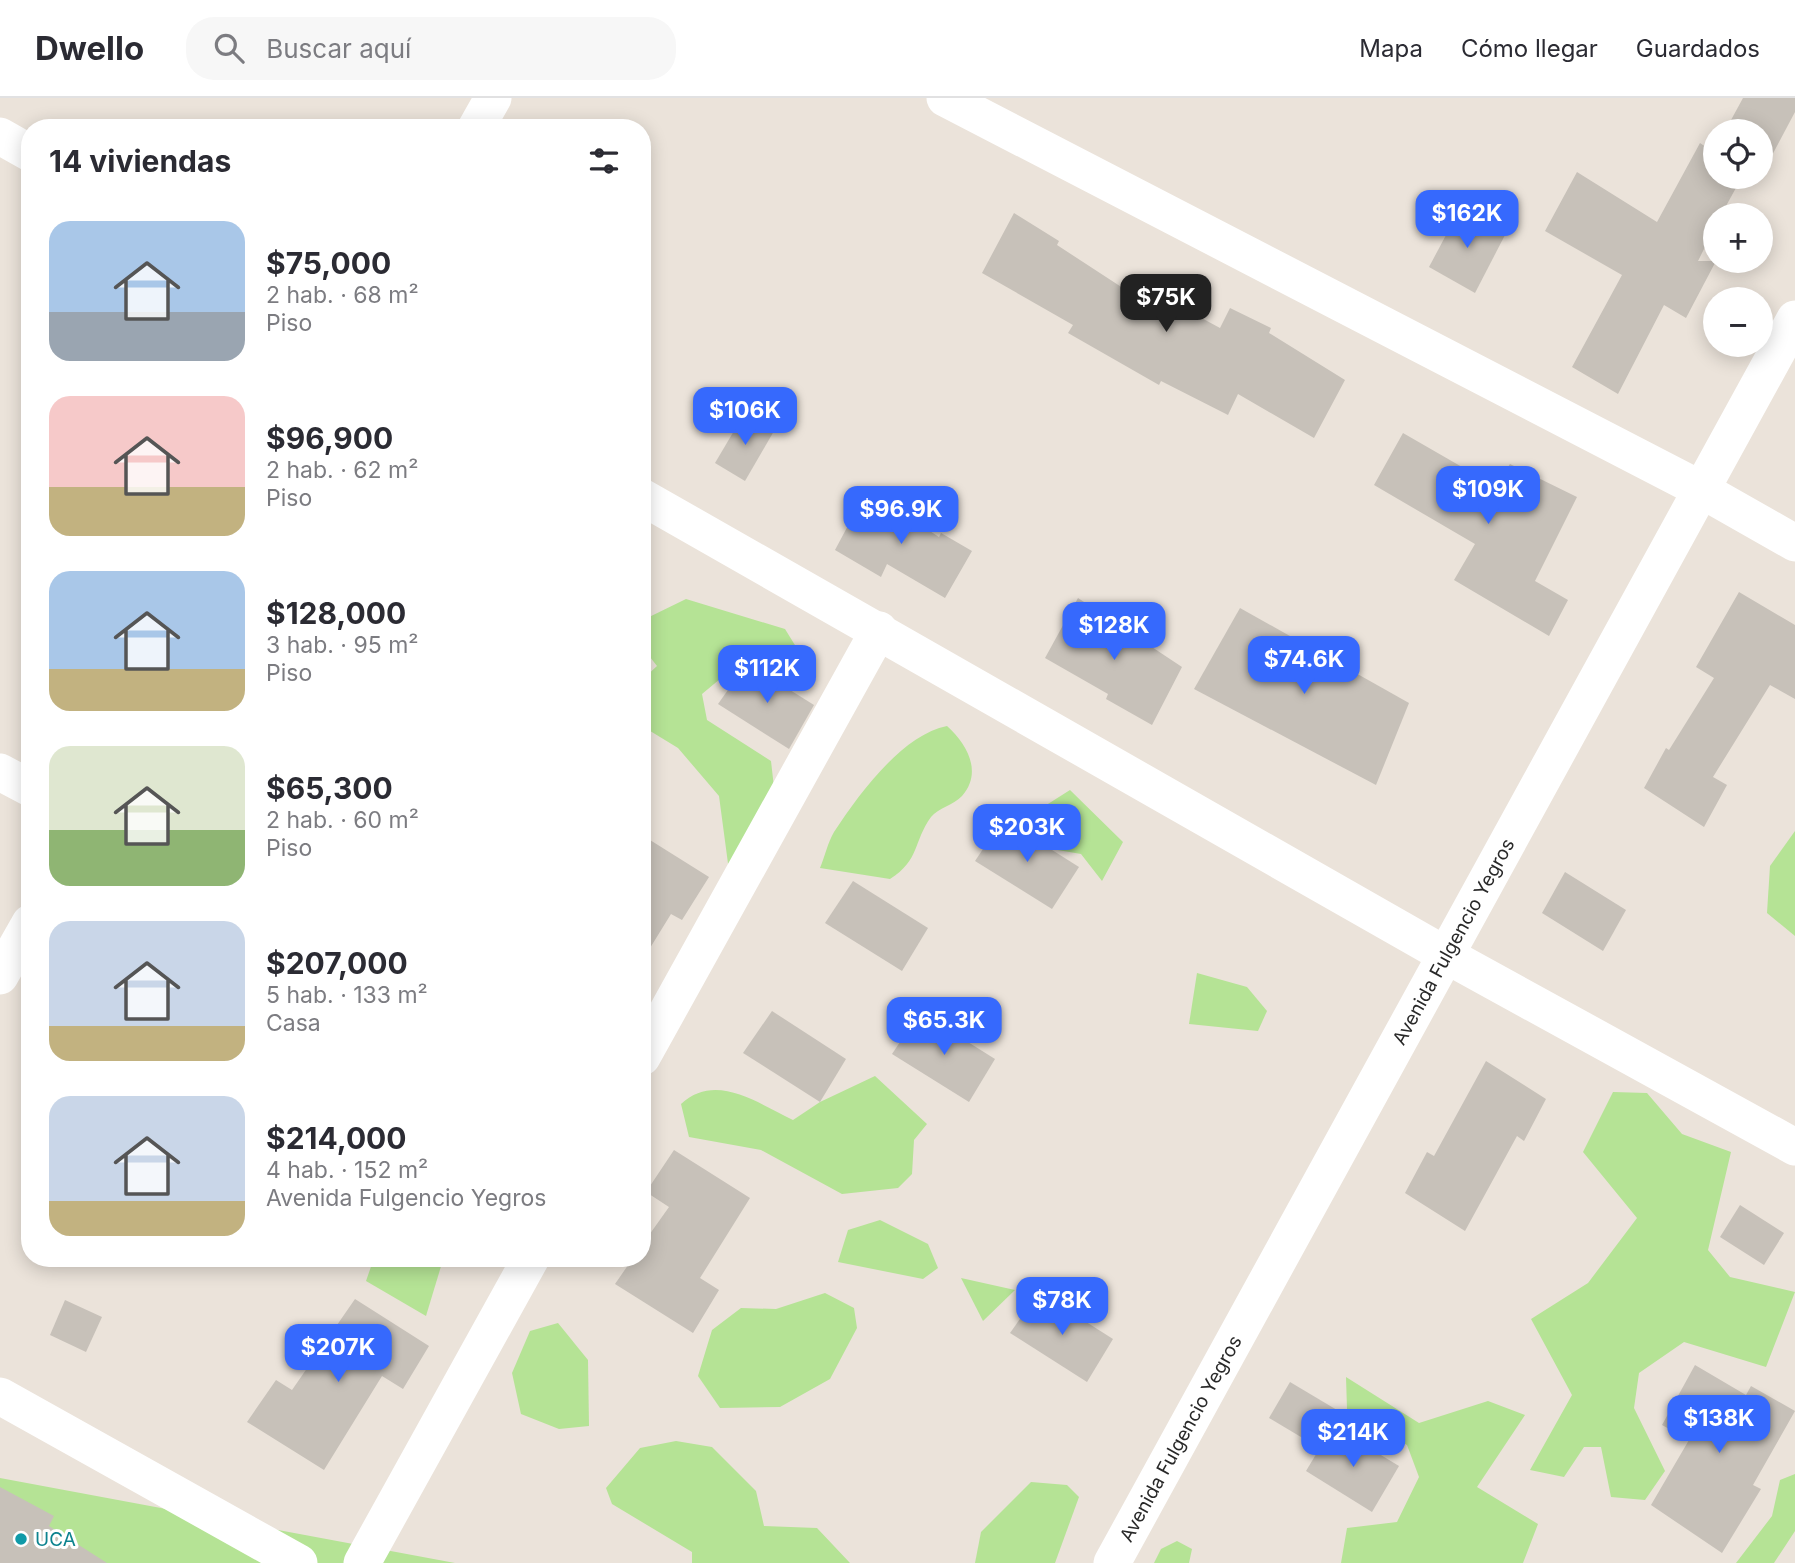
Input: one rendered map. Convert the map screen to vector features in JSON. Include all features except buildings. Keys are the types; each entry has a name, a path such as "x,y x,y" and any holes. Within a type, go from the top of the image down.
{"street":[{"path":"481,119 493,98"},
{"path":"945,98 1700,489 1795,543"},
{"path":"0,136 21,148"},
{"name":"Avenida Fulgencio Yegros","path":"1112,1563 1795,319"},
{"path":"651,502 1444,954 1795,1147"},
{"path":"651,1041 878,630"},
{"path":"0,772 21,783"},
{"path":"0,976 21,939"},
{"path":"362,1563 526,1267"},
{"path":"0,1396 299,1563"}],"green space":[{"path":"686,599 785,629 811,671 750,654 702,694 707,720 771,761 777,814 729,871 719,796 678,748 651,732 651,672 657,666 651,658 651,616"},
{"path":"947,726 966,750 972,768 971,777 962,796 931,817 907,865 890,879 820,868 834,832 883,768 914,741"},
{"path":"1070,790 1123,842 1102,881 1081,854 1046,848 1040,809"},
{"path":"1795,831 1795,936 1767,913 1770,866"},
{"path":"1197,973 1247,987 1267,1011 1258,1031 1189,1024"},
{"path":"875,1076 927,1124 914,1140 912,1174 898,1188 842,1194 761,1150 689,1137 681,1104 694,1095 722,1091 751,1099 793,1120 820,1102"},
{"path":"1613,1092 1647,1093 1682,1134 1731,1152 1708,1250 1730,1277 1795,1292 1766,1367 1684,1342 1639,1373 1634,1408 1665,1471 1645,1500 1611,1497 1601,1447 1584,1447 1564,1477 1530,1470 1572,1395 1531,1319 1588,1283 1637,1218 1583,1152"},
{"path":"880,1220 928,1244 938,1268 923,1279 838,1262 848,1230"},
{"path":"371,1267 441,1267 426,1316 366,1281"},
{"path":"961,1278 1015,1290 983,1321"},
{"path":"825,1293 854,1308 857,1328 830,1379 780,1407 720,1408 698,1376 712,1330 741,1308 776,1309"},
{"path":"558,1323 588,1360 589,1426 559,1429 521,1414 512,1373 530,1331"},
{"path":"1346,1377 1419,1423 1488,1401 1525,1415 1477,1487 1538,1524 1523,1563 1341,1563 1347,1528 1397,1522 1419,1477 1407,1445 1347,1409"},
{"path":"676,1441 712,1447 756,1491 764,1526 817,1528 850,1563 692,1563 692,1552 612,1504 606,1488 640,1448"},
{"path":"1795,1474 1795,1531 1774,1563 1736,1563 1772,1516 1780,1480"},
{"path":"0,1478 455,1563 0,1563"},
{"path":"1031,1482 1067,1485 1079,1497 1055,1563 975,1563 981,1532"},
{"path":"1177,1541 1192,1549 1189,1563 1154,1563 1161,1549"}],"place":[{"name":"UCA","path":"21,1539"}]}
